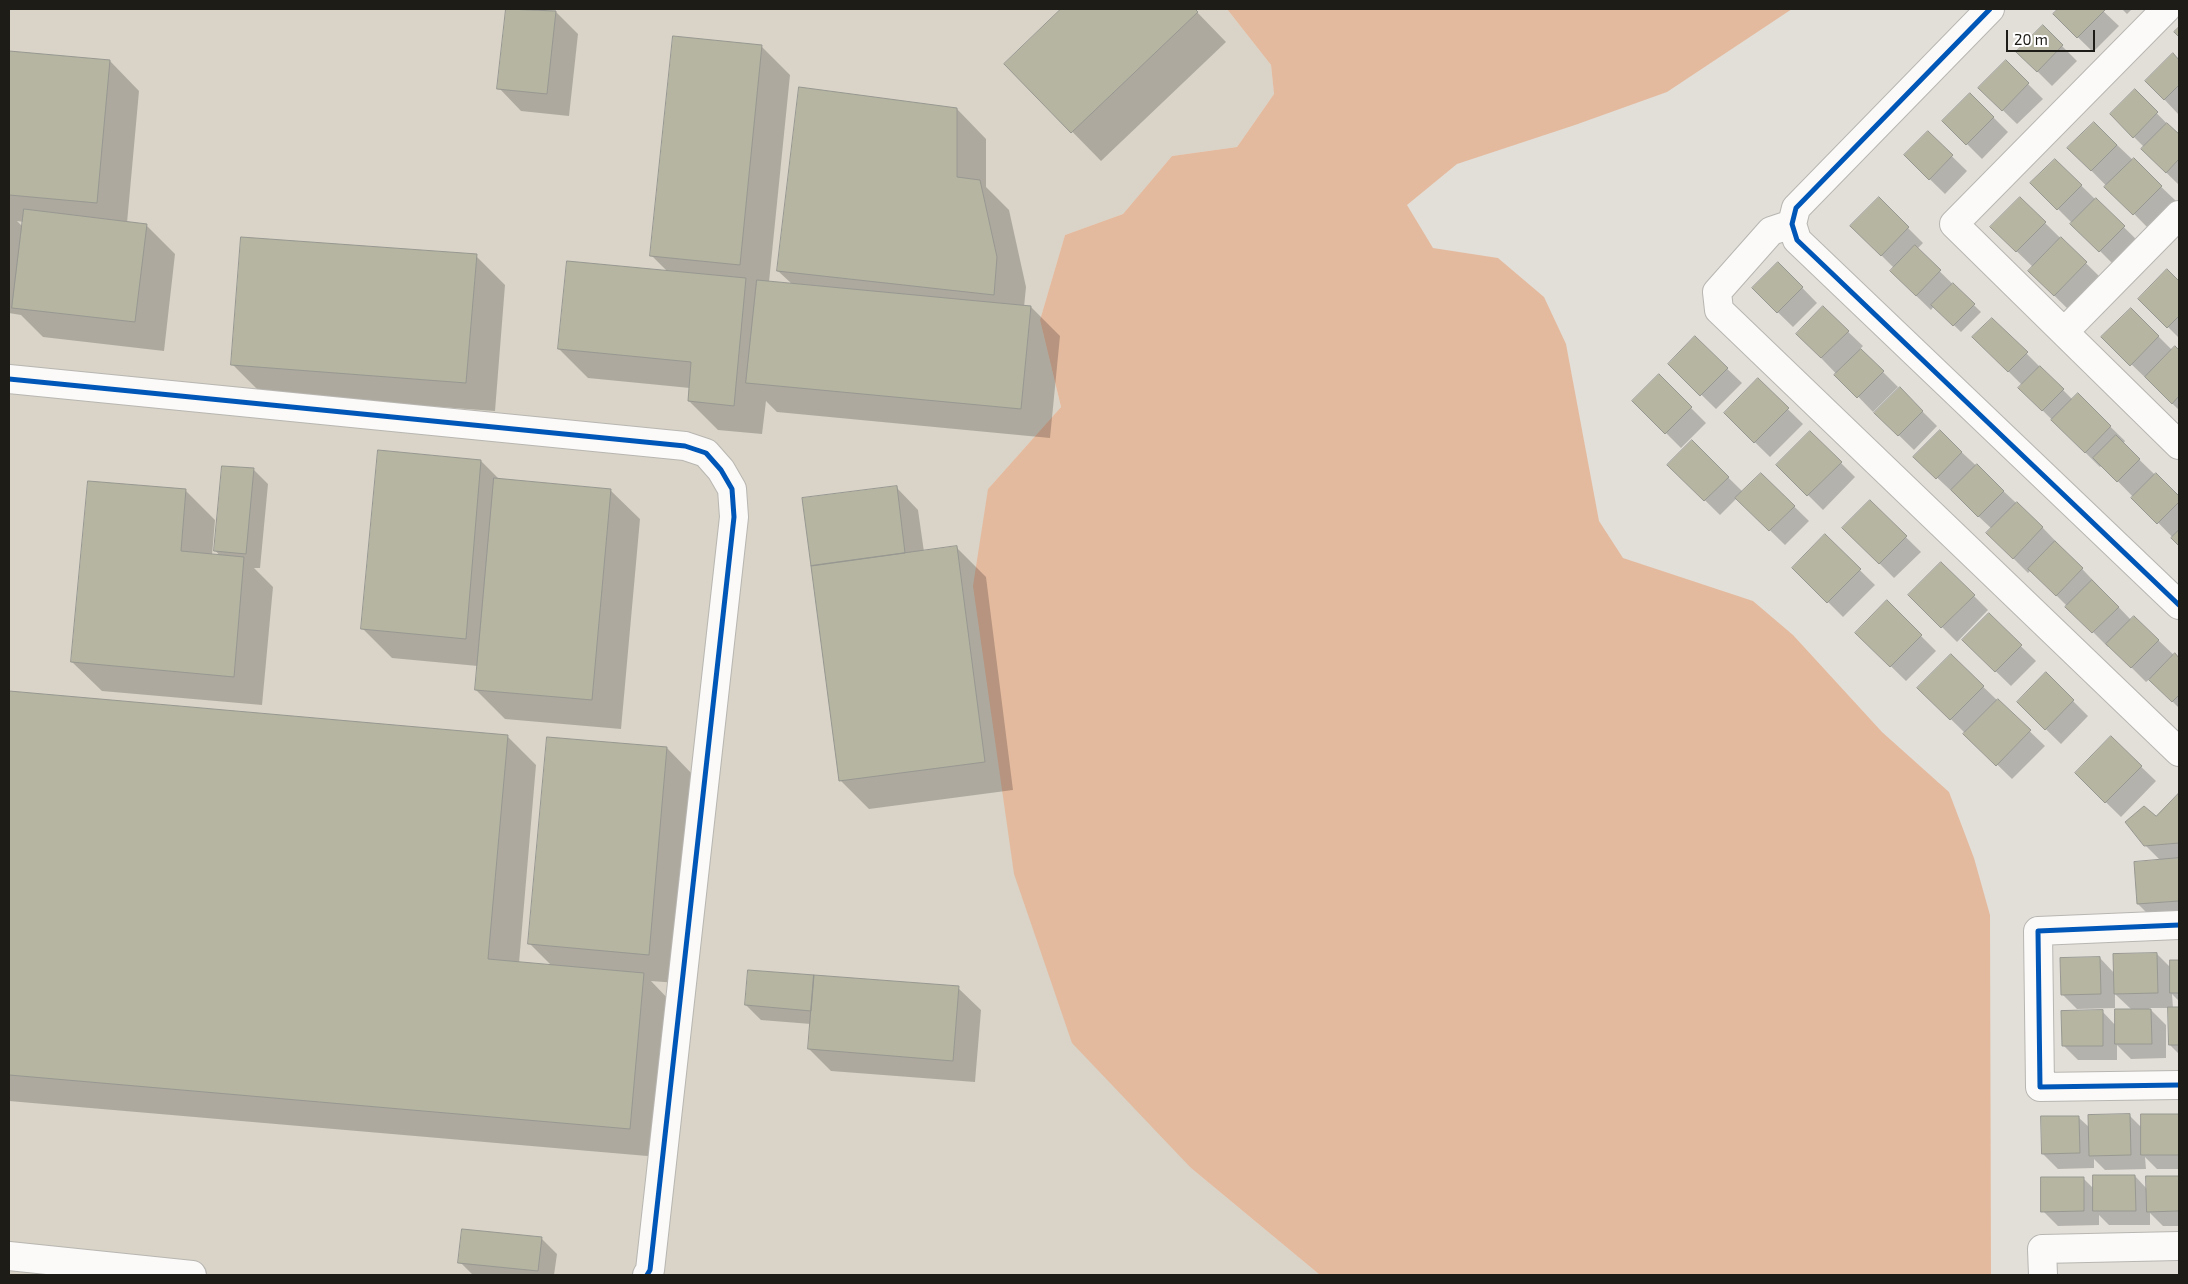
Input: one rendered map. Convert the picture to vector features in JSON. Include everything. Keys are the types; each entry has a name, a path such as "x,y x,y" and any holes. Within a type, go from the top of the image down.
{"street":[{"path":"1990,9 1796,208 1792,224 1797,240 2179,605"},
{"path":"2166,9 1954,224 2179,445"},
{"path":"2064,332 2179,215"},
{"path":"1792,224 1772,231 1717,292 1719,310 2179,752"},
{"path":"9,380 685,446 706,453 722,470 732,488 734,517 650,1270 647,1275"},
{"path":"2179,925 2038,931 2040,1088 2179,1085"},
{"path":"2043,1275 2042,1249 2179,1246"},
{"path":"9,1256 192,1275"}],"shaded area":[{"path":"9,9 1227,9 1271,65 1274,94 1237,147 1172,156 1123,214 1065,235 1040,320 1061,407 988,489 1191,1168 1320,1275 9,1275"},
{"path":"1227,9 1792,9 1667,92 1457,164 1407,205 1433,248 1498,258 1544,297 1566,344 1599,521 1623,558 1753,601 1793,635 1882,732 1949,792 1974,858 1990,915 1991,1275 1320,1275 1191,1168 1072,1043 1014,874 973,586 988,489 1061,407 1040,320 1065,235 1123,214 1172,156 1237,147 1274,94 1271,65"}],"building":[{"path":"506,9 556,11 547,94 497,89"},
{"path":"1061,9 1195,9 1198,12 1071,133 1004,64"},
{"path":"2058,9 2105,10 2077,38 2053,14"},
{"path":"2043,25 2063,45 2037,72 2016,52"},
{"path":"2179,27 2179,37 2174,32"},
{"path":"673,36 762,45 740,265 650,256"},
{"path":"9,51 110,60 97,203 9,195"},
{"path":"2173,53 2179,60 2179,85 2164,100 2145,81"},
{"path":"2006,60 2029,83 2002,111 1978,88"},
{"path":"799,87 957,108 957,177 980,180 997,257 994,295 777,271"},
{"path":"2135,89 2158,112 2133,138 2110,114"},
{"path":"1970,93 1994,117 1966,145 1942,121"},
{"path":"2094,122 2117,145 2091,171 2067,148"},
{"path":"2167,123 2179,134 2179,159 2166,173 2141,149"},
{"path":"1928,131 1953,155 1929,180 1904,155"},
{"path":"2134,158 2162,186 2133,215 2104,187"},
{"path":"2055,159 2082,185 2057,210 2030,183"},
{"path":"1879,197 1909,227 1881,256 1850,226"},
{"path":"2020,197 2046,222 2016,252 1990,227"},
{"path":"2096,198 2125,226 2099,252 2070,224"},
{"path":"24,209 147,224 135,322 12,308"},
{"path":"241,237 477,254 466,383 231,365"},
{"path":"2061,237 2087,262 2054,296 2028,271"},
{"path":"1915,245 1941,270 1916,296 1890,271"},
{"path":"567,261 746,278 734,406 688,401 691,362 558,349"},
{"path":"1778,262 1803,287 1777,313 1752,288"},
{"path":"2167,269 2179,281 2179,316 2167,328 2138,299"},
{"path":"757,280 1031,306 1021,409 746,383"},
{"path":"1953,283 1975,304 1953,326 1931,305"},
{"path":"1823,306 1849,331 1821,358 1796,334"},
{"path":"2131,308 2159,336 2130,366 2101,337"},
{"path":"1992,318 2028,352 2008,372 1972,337"},
{"path":"1695,336 1728,368 1700,396 1668,364"},
{"path":"2175,346 2179,350 2179,396 2172,404 2145,377"},
{"path":"1861,349 1884,371 1857,398 1834,375"},
{"path":"2040,366 2064,389 2042,411 2018,388"},
{"path":"1659,374 1692,407 1665,434 1632,401"},
{"path":"1758,378 1789,408 1754,443 1724,413"},
{"path":"1900,387 1923,411 1898,436 1874,413"},
{"path":"2078,393 2111,426 2085,453 2051,420"},
{"path":"1940,430 1962,452 1936,479 1913,457"},
{"path":"1810,431 1842,462 1807,496 1776,465"},
{"path":"2116,435 2140,459 2117,482 2093,458"},
{"path":"1692,440 1729,477 1704,501 1667,465"},
{"path":"378,450 481,460 466,639 361,629"},
{"path":"1977,464 2004,491 1978,517 1951,490"},
{"path":"222,466 254,468 246,554 214,551"},
{"path":"1761,473 1795,506 1769,531 1735,498"},
{"path":"2156,473 2179,496 2179,502 2157,524 2131,498"},
{"path":"494,478 611,489 592,700 475,690"},
{"path":"88,481 186,489 181,551 244,557 234,677 71,662"},
{"path":"897,486 905,553 811,566 802,498"},
{"path":"1870,500 1907,536 1879,564 1842,528"},
{"path":"2017,502 2043,527 2013,559 1986,533"},
{"path":"2179,530 2179,546 2171,538"},
{"path":"1825,534 1861,569 1827,603 1792,568"},
{"path":"2055,541 2083,568 2056,596 2028,569"},
{"path":"957,546 985,762 839,781 811,566"},
{"path":"1941,562 1975,595 1941,628 1908,595"},
{"path":"2092,580 2119,607 2092,633 2065,607"},
{"path":"1887,600 1922,635 1890,667 1855,633"},
{"path":"1989,613 2022,645 1995,672 1962,640"},
{"path":"2134,616 2159,640 2131,668 2106,644"},
{"path":"2175,653 2179,658 2179,695 2172,702 2149,680"},
{"path":"1951,654 1984,686 1950,720 1917,688"},
{"path":"2046,672 2074,700 2045,730 2017,702"},
{"path":"9,691 508,735 488,959 644,973 630,1129 9,1075"},
{"path":"1998,699 2031,730 1996,766 1963,734"},
{"path":"2111,736 2142,766 2105,803 2075,773"},
{"path":"547,737 667,747 649,955 528,944"},
{"path":"2179,793 2179,843 2144,846 2125,822 2144,806 2156,816"},
{"path":"2179,858 2179,901 2137,904 2134,862"},
{"path":"2157,953 2158,993 2114,994 2113,954"},
{"path":"2100,957 2101,994 2061,995 2060,958"},
{"path":"2170,960 2179,960 2179,993 2170,993"},
{"path":"748,970 814,975 811,1011 745,1005"},
{"path":"814,975 959,986 953,1061 808,1049"},
{"path":"2168,1007 2179,1007 2179,1045 2169,1045"},
{"path":"2115,1009 2151,1009 2152,1044 2115,1044"},
{"path":"2103,1010 2103,1046 2062,1046 2061,1011"},
{"path":"2130,1114 2131,1155 2089,1156 2088,1115"},
{"path":"2141,1114 2179,1114 2179,1155 2141,1155"},
{"path":"2041,1116 2079,1116 2080,1153 2042,1154"},
{"path":"2093,1175 2135,1175 2136,1211 2093,1211"},
{"path":"2146,1176 2179,1176 2179,1211 2147,1212"},
{"path":"2041,1177 2084,1177 2084,1211 2041,1212"},
{"path":"462,1229 542,1237 538,1271 458,1263"}],"cycle path":[{"path":"1990,9 1796,208 1792,224 1797,240 2179,605"},
{"path":"9,379 685,446 706,453 721,470 732,489 734,517 650,1270 647,1275"},
{"path":"2179,925 2038,931 2040,1087 2179,1085"}]}
